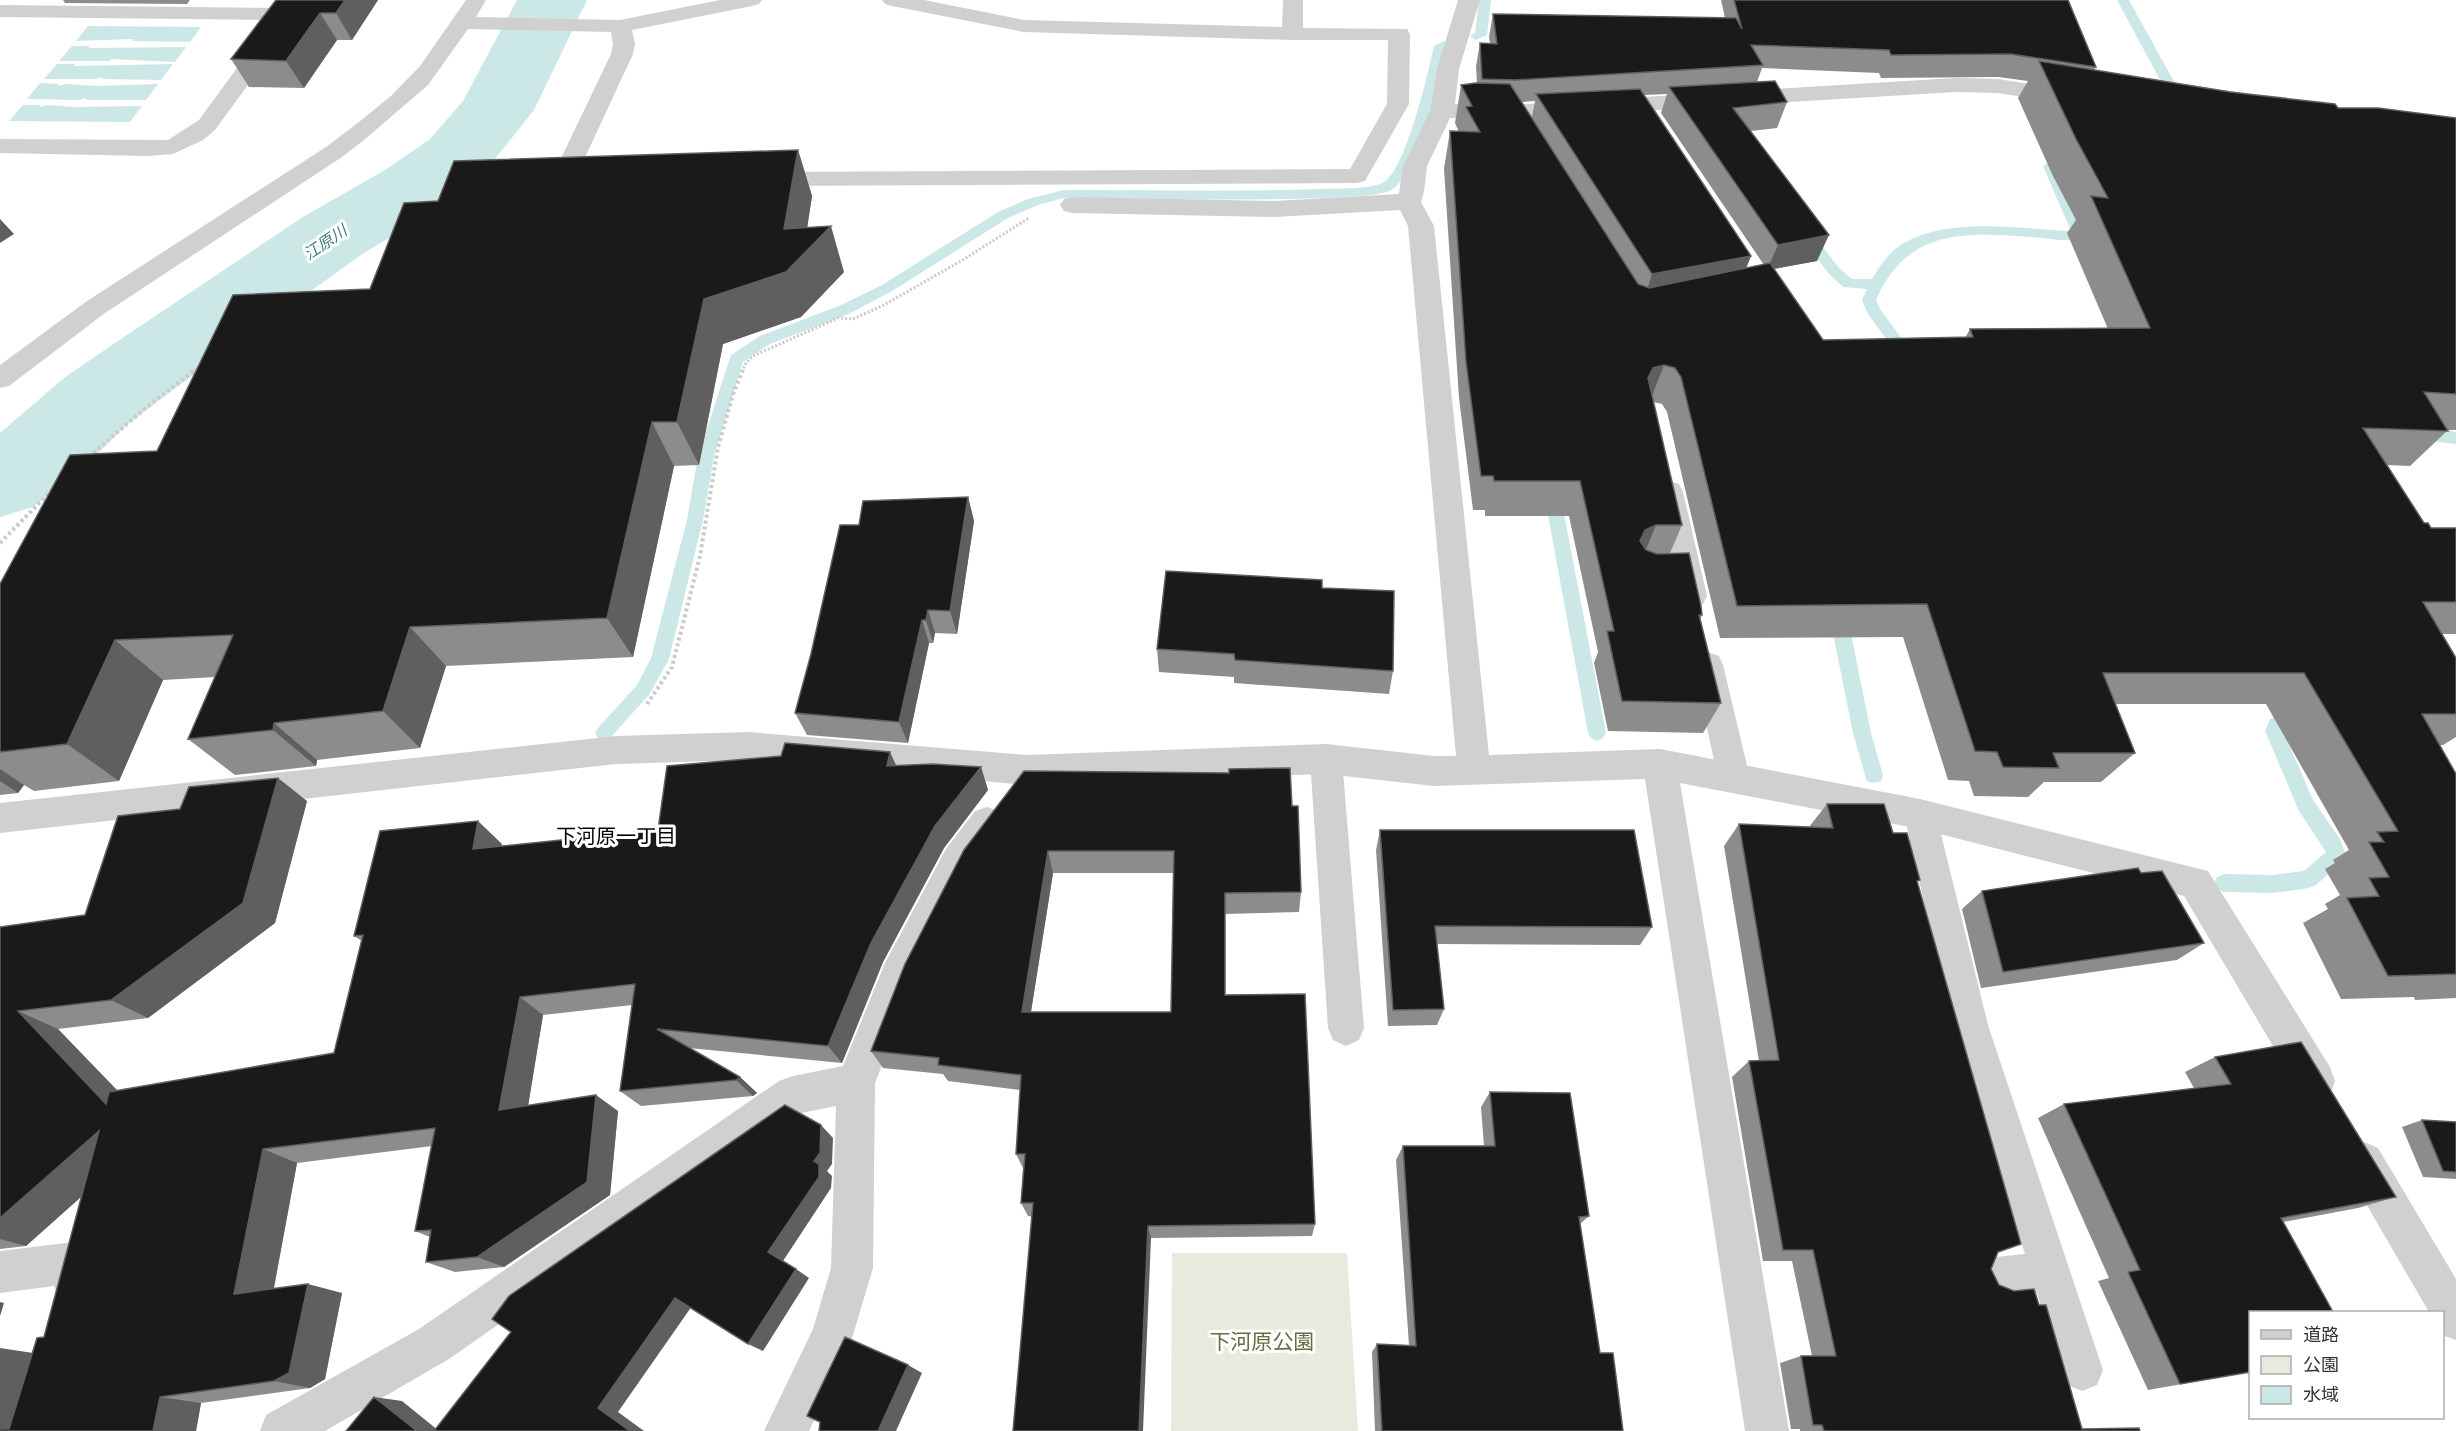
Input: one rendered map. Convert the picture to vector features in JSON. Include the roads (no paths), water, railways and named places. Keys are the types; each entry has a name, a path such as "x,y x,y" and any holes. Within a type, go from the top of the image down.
{"street":[{"path":"1469,0 1448,69 1442,111 1416,166 1408,202 1421,226 1474,770"},
{"path":"1442,111 1517,122 1648,114 1955,85 1998,86 2091,101"},
{"path":"1073,205 1274,209 1408,202"},
{"path":"0,818 605,752 748,746 1027,770 1326,759 1434,771 1660,764 1920,814 2195,883 2331,1107"},
{"path":"1660,764 1767,1431"},
{"path":"786,1431 832,1335 852,1268 856,1083 898,975 958,860 1027,770"},
{"path":"282,1431 434,1344 793,1095 856,1083"},
{"path":"2349,1137 2456,1318"},
{"path":"0,1272 82,1262 66,1318"}],"lane":[{"path":"0,379 96,307 334,152 361,132 419,81 440,56 476,0"},
{"path":"462,23 620,26 752,0"},
{"path":"742,179 1357,176 1398,104 1399,34 1292,34 1024,26 892,0"},
{"path":"1292,34 1293,0"},
{"path":"0,11 135,7 289,7 278,29 207,125 195,135 173,147 147,149 0,146"},
{"path":"563,179 622,54 624,44 620,26"},
{"path":"520,183 587,179"},
{"path":"1664,470 1734,778"},
{"path":"1654,573 1687,572"},
{"path":"1326,759 1347,1028"},
{"path":"1920,814 1970,1025 2082,1370"},
{"path":"1986,1278 2050,1272"}],"water":[{"path":"88,26 201,27 190,42 132,41 133,39 76,41"},
{"path":"72,46 89,46 89,48 186,47 175,62 111,59 110,61 59,61"},
{"path":"57,64 75,64 74,66 173,64 161,80 102,79 103,77 44,79"},
{"path":"40,83 59,84 58,86 66,84 97,86 158,84 146,100 27,99"},
{"path":"23,105 41,105 40,107 48,105 142,106 130,122 9,121"}],"waterway":[{"name":"江原川","path":"0,482 50,444 96,401 143,367 332,236 413,188 456,157 496,110 552,0"},
{"path":"1476,36 1481,35 1485,0"},
{"path":"2123,0 2172,91 2180,100"},
{"path":"604,733 643,690 660,659 695,520 706,456 736,359 765,340 844,310 887,288 1003,215 1033,202 1064,194 1270,195 1358,192 1388,186 1397,176 1413,141 1427,99 1440,46 1444,45"},
{"path":"1877,284 1887,267 1902,251 1939,235 1984,231 2077,235 2078,232 2050,166"},
{"path":"1807,236 1834,271 1848,284 1877,284"},
{"path":"1877,284 1869,300 1873,310 1908,358"},
{"path":"2419,435 2434,434 2456,438"},
{"path":"1552,493 1597,733"},
{"path":"1838,614 1862,733 1874,775"},
{"path":"2224,883 2273,884 2309,879 2336,855 2333,845 2306,805 2274,731 2276,724 2296,712"}],"district":[{"name":"下河原一丁目","path":"616,836"}],"park label":[{"name":"下河原公園","path":"1262,1342"}]}
